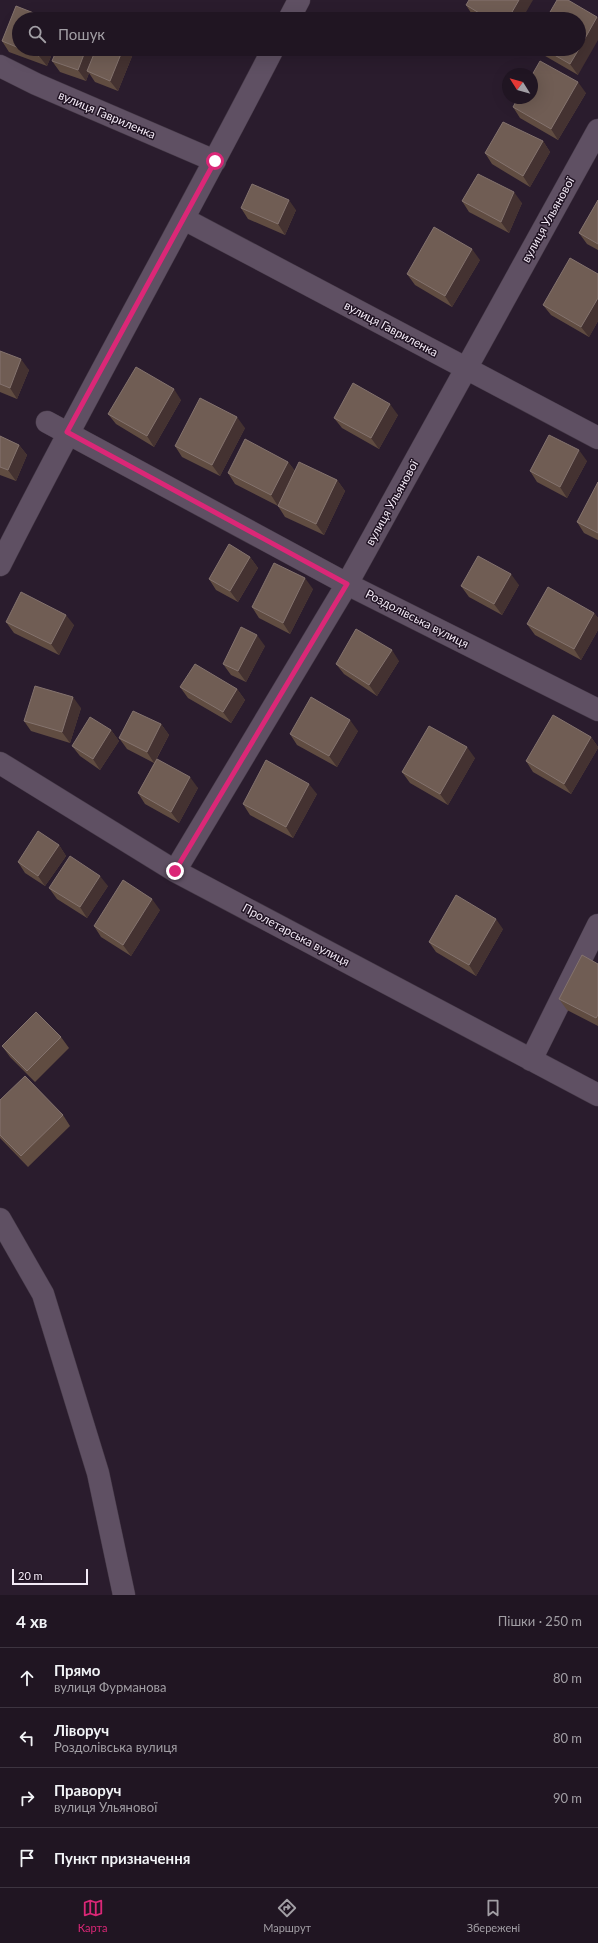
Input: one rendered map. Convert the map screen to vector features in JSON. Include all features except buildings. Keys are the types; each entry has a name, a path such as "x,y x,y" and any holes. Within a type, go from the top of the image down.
{"street":[{"path":"293,12 299,0"},
{"path":"0,565 67,432 184,219 270,56"},
{"name":"вулиця Гавриленка","path":"0,66 36,84 215,161"},
{"name":"вулиця Ульянової","path":"175,871 347,584 598,130"},
{"name":"вулиця Гавриленка","path":"184,219 598,438"},
{"name":"Роздолівська вулиця","path":"47,422 347,584 598,710"},
{"name":"Пролетарська вулиця","path":"0,763 175,871 598,1096"},
{"path":"531,1060 598,925"},
{"path":"0,1219 43,1294 98,1473 124,1595"}],"route":[{"path":"175,871 347,584 67,432 215,161"}]}
